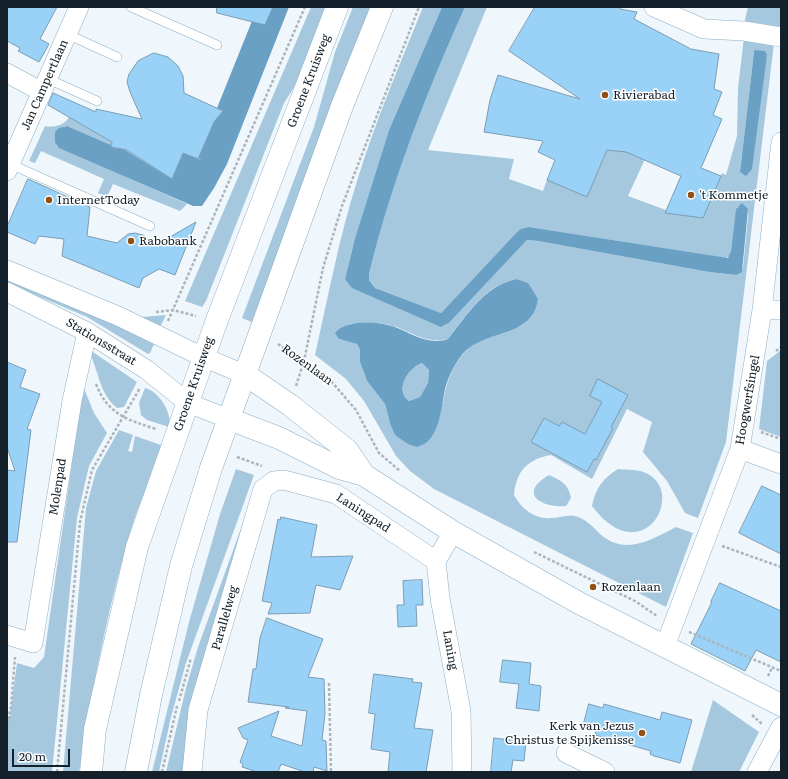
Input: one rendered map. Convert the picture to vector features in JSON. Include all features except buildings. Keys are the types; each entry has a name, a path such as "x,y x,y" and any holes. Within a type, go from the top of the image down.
{"main road":[{"name":"Groene Kruisweg","path":"91,772 96,729 137,547 217,320 337,7"},
{"path":"136,772 151,695 181,566 217,450 246,375 342,106 382,7"},
{"path":"246,375 290,405 348,450 364,475"},
{"path":"229,419 278,438 339,468 364,475 453,532 579,603 669,636 781,706"}],"street":[{"name":"Jan Campertlaan","path":"8,168 79,7"},
{"path":"654,7 704,29 744,31 781,37"},
{"path":"7,73 45,85"},
{"name":"Hoogwerfsingel","path":"669,636 740,449 772,310 781,142"},
{"name":"Stationsstraat","path":"7,270 162,336 204,357 246,375"},
{"name":"Stationsstraat","path":"7,292 87,332 147,370 188,404 229,419"},
{"name":"Molenpad","path":"19,639 87,332"},
{"path":"740,449 781,464"},
{"name":"Laningpad","path":"284,480 336,494 436,561"},
{"name":"Parallelweg","path":"192,772 198,710 263,489 274,481 284,480"},
{"path":"436,561 453,532"},
{"name":"Laning","path":"436,561 440,598 461,711 462,772"},
{"path":"757,772 781,727"},
{"path":"566,753 605,772"}],"lane":[{"path":"131,7 217,45"},
{"path":"67,34 117,57"},
{"path":"45,85 97,101"},
{"name":"Jan Campertlaan","path":"8,168 150,226"}],"path":[{"path":"162,336 305,7"},
{"path":"294,393 304,361 324,268 342,206 419,7"},
{"path":"152,313 173,310 217,320"},
{"name":"Rozenlaan","path":"272,341 283,346 331,381 356,410 379,453 401,472"},
{"path":"57,772 80,522 92,470 136,395 147,370"},
{"path":"244,459 264,466"},
{"path":"705,540 781,567"},
{"path":"532,551 635,601 669,636 690,632 781,671"},
{"path":"7,724 11,707 19,639"},
{"path":"329,683 331,772"}],"shaded area":[{"path":"273,7 289,7 227,164 202,206 193,206 59,148 55,143 55,132 59,128 67,126 111,145 111,147 119,149 119,146 172,179 183,153 201,160 198,158 219,111 223,111 217,108 252,21"},
{"path":"311,7 330,7 300,78 284,103 206,301 202,307 185,301"},
{"path":"353,7 372,7 254,323 242,318 314,127 335,52"},
{"path":"423,7 442,7 389,130 355,238 345,279 444,326 449,323 527,240 709,272 736,275 743,268 748,216 748,209 737,207 730,256 726,258 529,227 516,233 441,313 375,288 369,280 369,274 388,205 411,138 465,7 487,7 428,150 514,159 509,179 543,191 548,177 588,194 607,150 628,149 646,157 628,196 666,210 704,215 722,173 726,175 737,136 738,88 744,37 774,43 726,442 698,518 685,513 667,481 643,452 652,422 627,409 592,479 551,455 530,463 517,479 515,487 514,495 517,500 525,509 534,515 545,518 569,515 579,517 589,523 609,541 619,544 638,544 657,537 676,527 693,533 666,607 434,489 410,471 396,456 364,401 346,379 315,355 339,246 357,181 380,115","holes":["754,52 767,55 740,172","516,279 538,299 535,310 530,318 524,324 516,328 489,336 472,345 459,359 450,376 443,404 390,423 385,404 367,381 360,362 360,350 357,344 339,339 350,324 384,324 400,328 429,340 448,339 469,311 485,294"]},
{"path":"442,7 465,7 411,138 388,205 369,274 369,280 375,288 441,313 516,233 521,229 529,227 728,258 731,251 736,209 742,203 748,209 742,272 736,275 709,272 527,240 449,323 441,327 352,288 345,279 355,238 389,130"},
{"path":"748,7 781,7 781,28 744,24"},
{"path":"755,50 765,51 767,55 752,169 746,176 740,172"},
{"path":"69,117 112,142 111,145 64,126 55,143 57,146 187,204 180,211 113,184 107,197 98,193 104,179 41,151 35,163 29,161 45,126 52,127 59,125 65,122"},
{"path":"7,276 155,342 150,353 148,354 87,317 7,283"},
{"path":"516,279 528,283 538,299 534,312 527,321 518,327 482,341 471,347 461,356 448,380 438,424 432,436 427,442 417,447 408,444 395,435 385,404 367,381 360,362 360,350 357,344 339,339 335,333 340,328 347,325 363,322 388,325 431,341 448,339 485,295 504,283","holes":["422,363 429,370 428,383 420,397 409,401 403,391 403,385 408,374"]},
{"path":"166,315 160,327 142,317"},
{"path":"87,348 137,382 124,407 117,408 106,395"},
{"path":"781,350 781,437 759,429 767,361"},
{"path":"422,363 429,370 428,383 420,397 409,401 403,391 403,385 408,374"},
{"path":"83,386 94,413 107,433 89,466 77,518 52,772 7,772 7,723 10,715 17,663 34,668 44,657"},
{"path":"145,388 160,398 164,404 169,416 169,427 147,420 141,415 139,403"},
{"path":"119,430 133,435 128,451 132,452 135,436 164,446 137,511 125,551 109,613 79,772 63,772 86,508 96,471"},
{"path":"236,469 254,475 186,663 171,717 159,772 152,772 189,622 220,514"},
{"path":"618,469 645,472 659,484 662,497 660,511 653,523 642,530 627,532 610,524 592,506 595,494 600,484"},
{"path":"549,475 561,481 570,493 571,498 566,506 548,505 536,498 534,493 535,488"},
{"path":"256,487 188,772 166,772 186,688 198,647"},
{"path":"713,700 759,732 739,772 691,772"}],"place":[{"name":"Rivierabad","path":"605,95"},
{"name":"'t Kommetje","path":"691,195"},
{"name":"InternetToday","path":"49,200"},
{"name":"Rabobank","path":"131,241"},
{"name":"Rozenlaan","path":"593,587"},
{"name":"Kerk van Jezus Christus te Spijkenisse","path":"642,733"}]}
